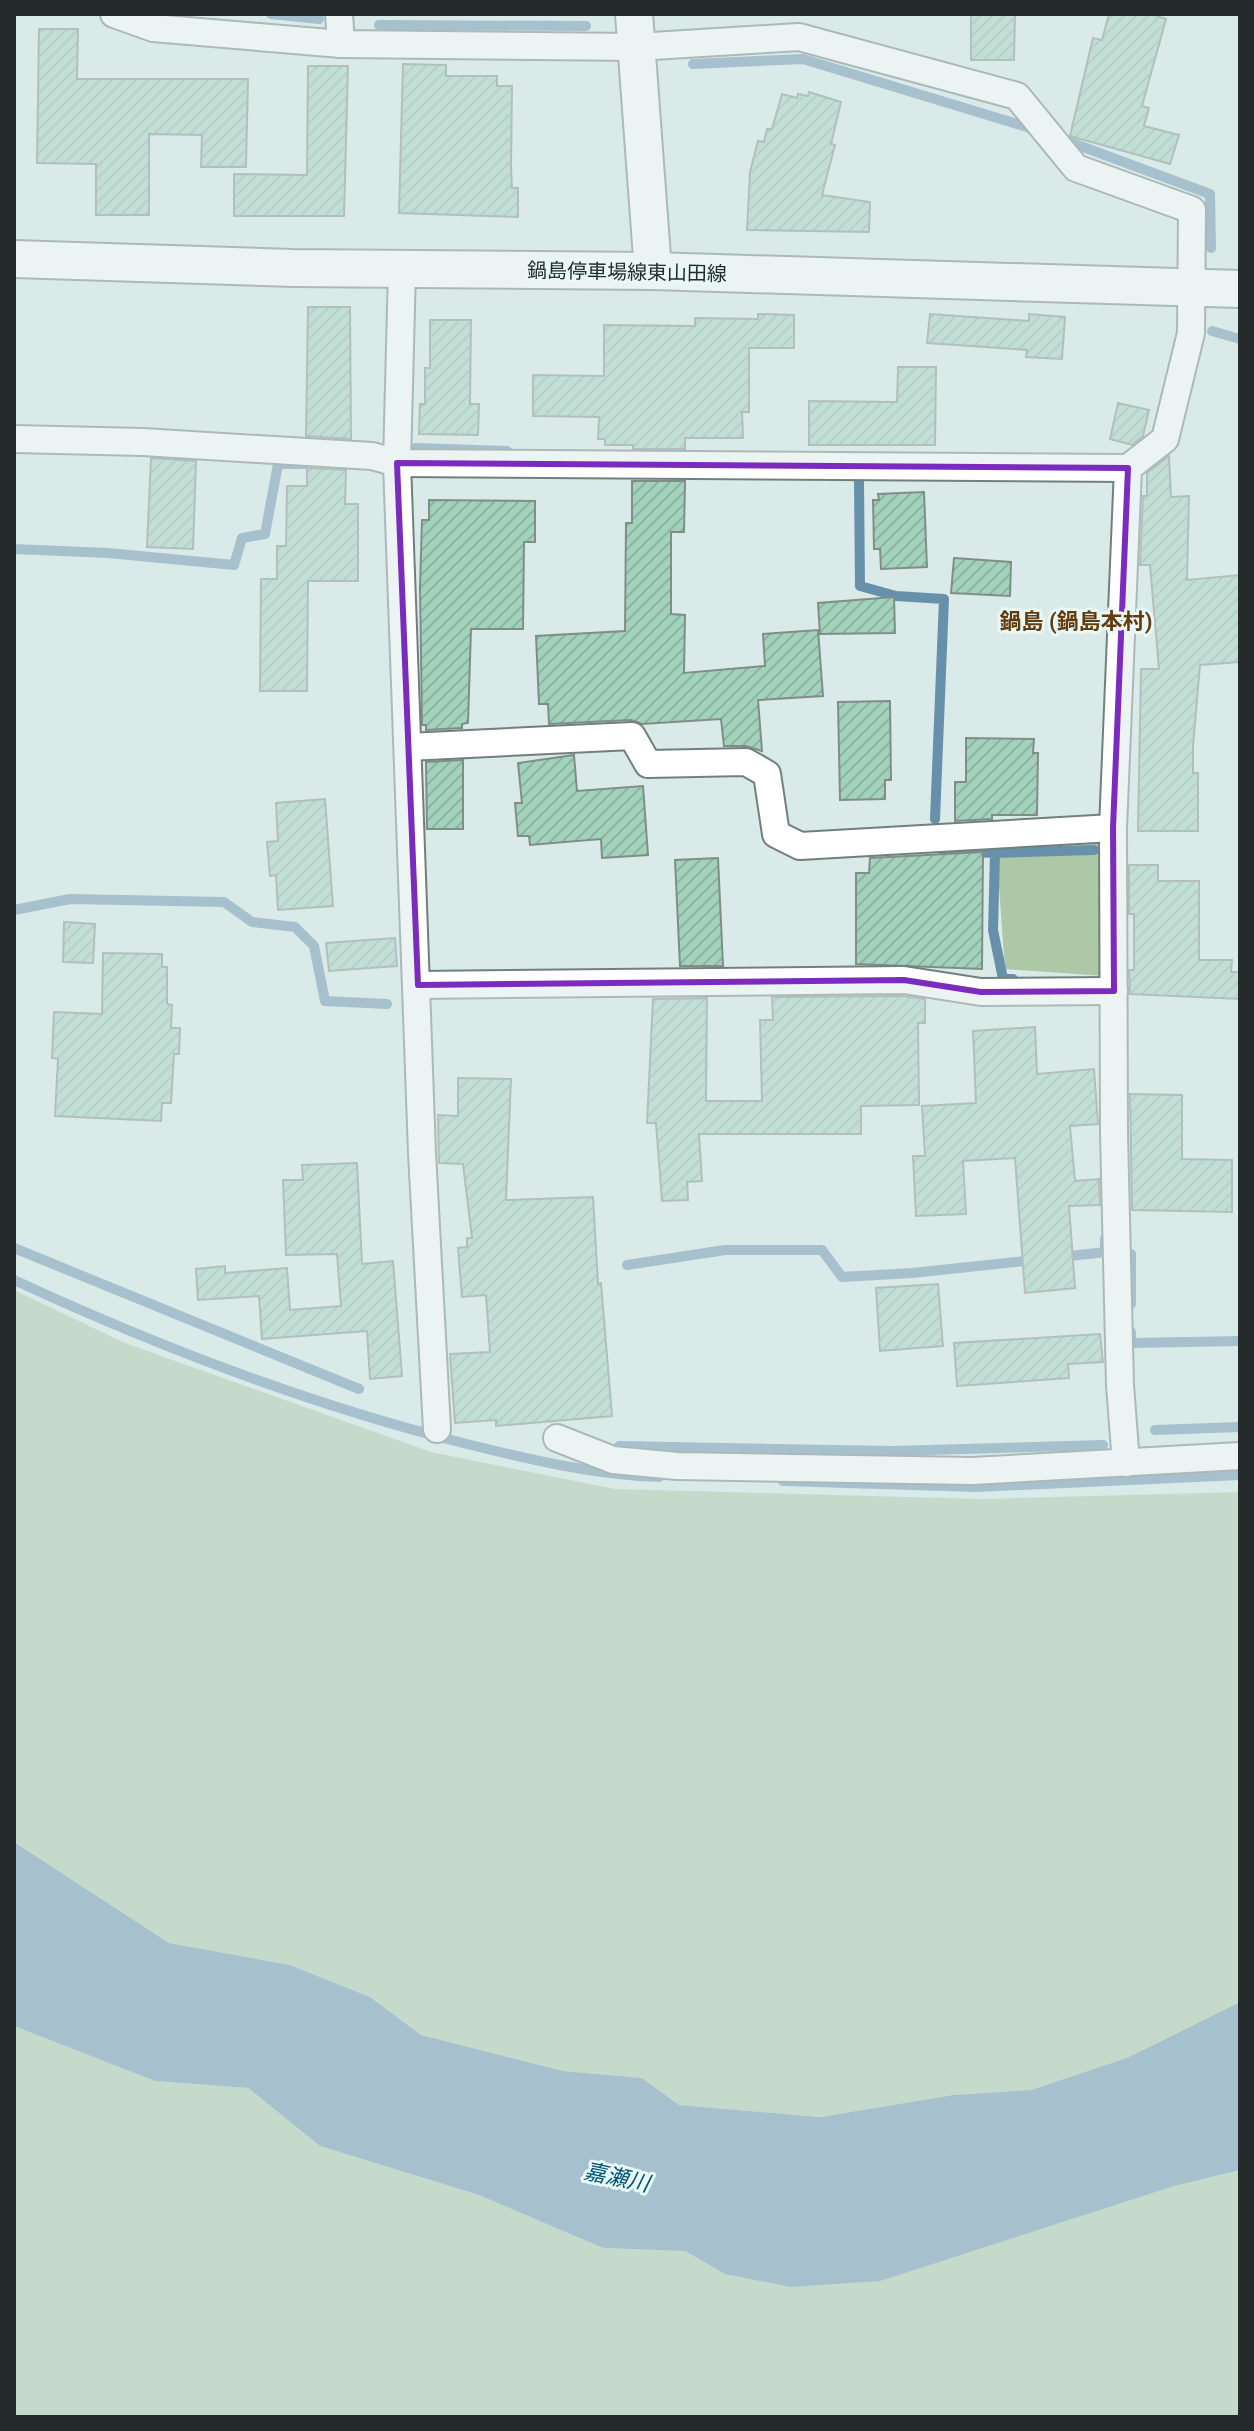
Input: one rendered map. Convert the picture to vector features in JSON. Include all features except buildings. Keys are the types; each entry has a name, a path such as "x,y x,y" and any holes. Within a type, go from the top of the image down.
{"main road":[{"path":"635,31 653,271"},
{"name":"鍋島停車場線東山田線","path":"14,259 402,269 653,271 1240,289"}],"street":[{"path":"14,439 389,454 1128,468 1165,439 1191,333 1192,210 1076,168 1017,96 799,37 635,31 341,44 153,28 114,14"},
{"path":"339,14 341,44"},
{"path":"402,269 389,454 408,747 422,1153 437,1429"},
{"path":"1126,1463 1115,1191 1113,828 1128,468"},
{"path":"408,747 632,736 648,764 746,762 767,774 776,834 800,846 1113,828"},
{"path":"418,985 904,980 981,992 1114,991"},
{"path":"557,1438 613,1460 677,1466 972,1471 1240,1456"}],"highlighted area":[{"path":"397,463 1128,468 1113,828 1114,991 981,992 904,980 418,985"}],"green space":[{"path":"1104,841 1105,976 1005,969 996,846"},
{"path":"14,1290 125,1343 431,1452 615,1489 981,1499 1240,1492 1240,2002 1126,2059 1031,2090 953,2095 820,2117 679,2105 642,2078 563,2071 421,2035 370,1997 290,1965 169,1943 14,1842"},
{"path":"14,2026 155,2081 248,2088 320,2146 479,2195 603,2248 685,2251 725,2274 1240,2170 1240,2417 14,2417"}],"water":[{"name":"嘉瀬川","path":"14,1842 169,1943 290,1965 370,1997 421,2035 563,2071 642,2078 679,2105 820,2117 953,2095 1031,2090 1127,2058 1240,2002 1240,2170 1174,2186 880,2281 791,2287 725,2274 685,2251 603,2248 479,2195 320,2146 248,2088 155,2081 14,2026"}],"waterway":[{"path":"271,14 319,19"},
{"path":"379,25 586,26"},
{"path":"693,64 803,59 1037,130"},
{"path":"1059,138 1210,194 1211,248"},
{"path":"1212,331 1240,339"},
{"path":"400,454 416,448 507,451"},
{"path":"14,549 108,553 234,565 242,538 265,534 278,464 306,464"},
{"path":"859,481 860,586 896,596 944,599 935,819"},
{"path":"995,853 1094,850"},
{"path":"943,851 995,853 993,930 1003,979 1013,979"},
{"path":"14,910 70,899 224,902 252,922 295,927 314,946 325,1001 387,1004"},
{"path":"1062,1257 1105,1252 1105,1239"},
{"path":"14,1248 359,1389"},
{"path":"627,1265 725,1250 822,1250 842,1277 1034,1260"},
{"path":"1131,1254 1131,1304"},
{"path":"14,1280 179,1351 291,1392 405,1428 585,1470 659,1477"},
{"path":"1131,1332 1131,1343 1240,1341"},
{"path":"1155,1430 1240,1427"},
{"path":"619,1446 891,1451 1103,1445"},
{"path":"783,1481 976,1487 1240,1475"}],"district":[{"name":"鍋島 (鍋島本村)","path":"1076,621"}]}
